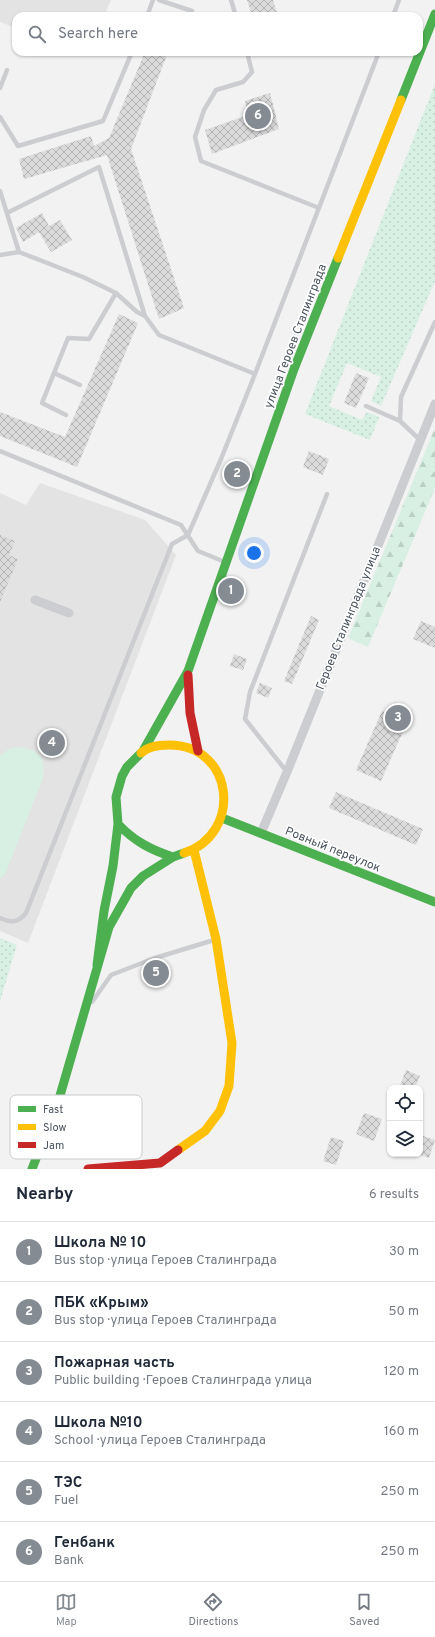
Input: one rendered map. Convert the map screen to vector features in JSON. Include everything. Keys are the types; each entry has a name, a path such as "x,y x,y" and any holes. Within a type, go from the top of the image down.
{"main road":[{"name":"улица Героев Сталинграда","path":"423,44 435,14"},
{"name":"улица Героев Сталинграда","path":"143,751 188,671 294,369 418,56"},
{"name":"улица Героев Сталинграда","path":"188,671 187,693 189,713 198,751"},
{"path":"60,1095 109,927 131,888 143,876 173,857 194,850 215,831 222,818 224,791 218,774 213,764 198,751 176,745 158,745 143,751 127,766 118,786 116,797 118,824 97,965"},
{"name":"Ровный переулок","path":"222,818 435,902"},
{"path":"118,824 128,836 138,844 153,852 173,857"},
{"path":"88,1169 160,1163 205,1131 220,1111 229,1086 232,1043 216,939 194,850"},
{"path":"32,1169 36,1159"}],"street":[{"name":"Героев Сталинграда улица","path":"261,833 435,404"},
{"path":"35,600 69,614"}],"lane":[{"path":"148,12 153,0"},
{"path":"159,0 192,12"},
{"path":"232,0 235,12"},
{"path":"394,12 399,0"},
{"path":"0,118 18,146 103,121 130,56"},
{"path":"248,56 252,72 242,82 216,90 204,110 195,137 201,161 318,208"},
{"path":"0,918 13,922 19,920 26,913 172,544 188,535 255,374 377,56"},
{"path":"0,88 7,70"},
{"path":"7,213 99,167 146,316 159,335 255,374"},
{"path":"0,191 19,252"},
{"path":"0,255 19,252 83,277 116,292 137,312 146,316"},
{"path":"66,415 42,403 68,338 89,339 116,292"},
{"path":"400,421 401,397 435,322"},
{"path":"54,373 80,385"},
{"path":"366,406 400,421 420,439"},
{"path":"0,452 181,525 198,551 225,562"},
{"path":"287,772 245,719 250,692 326,494"},
{"path":"81,1023 102,986 111,975 155,958 216,939"}],"shaded area":[{"path":"0,0 111,0 106,12 12,12 12,26 0,22"},
{"path":"40,483 145,520 176,555 28,943 0,931 0,493 26,505"}],"green space":[{"path":"435,84 435,281 381,406 371,401 381,377 347,363 329,406 362,420 367,412 379,417 370,440 305,414"},
{"path":"435,428 435,488 368,647 348,638"},
{"path":"19,747 32,750 40,756 44,771 43,778 6,872 0,879 0,756 10,748"},
{"path":"0,938 17,945 0,1001"}],"building":[{"path":"247,0 273,0 277,12 251,12"},
{"path":"143,56 166,56 131,149 184,308 159,319 107,155 24,179 19,159 91,136 94,146 109,138"},
{"path":"270,93 279,129 212,154 205,130 248,115 245,101"},
{"path":"42,213 49,226 60,220 72,240 51,252 39,232 23,242 16,228"},
{"path":"119,314 138,323 77,467 0,436 0,412 65,437"},
{"path":"356,373 369,378 356,408 344,403"},
{"path":"309,451 329,459 323,475 303,467"},
{"path":"0,535 15,541 9,555 18,559 0,602"},
{"path":"311,616 319,620 292,684 284,681"},
{"path":"421,621 435,627 435,648 413,639"},
{"path":"234,654 247,659 243,670 230,666"},
{"path":"260,683 272,688 268,698 256,693"},
{"path":"395,702 412,711 381,781 356,770 382,711 389,714"},
{"path":"336,792 423,829 416,845 329,808"},
{"path":"406,1070 420,1076 416,1085 400,1085"},
{"path":"364,1113 382,1119 374,1141 356,1134"},
{"path":"423,1136 435,1140 429,1158 423,1156"},
{"path":"331,1137 344,1141 336,1165 323,1161"}],"traffic: fast":[{"path":"423,44 435,14"},
{"path":"401,100 418,56"},
{"path":"143,751 188,671 294,369 338,258"},
{"path":"97,965 104,911 113,866 118,824 116,797 122,776 127,767 141,753"},
{"path":"222,818 435,902"},
{"path":"118,824 143,844 173,857"},
{"path":"60,1095 109,927 131,888 143,876 173,857 184,853"},
{"path":"32,1169 36,1159"}],"traffic: slow":[{"path":"338,258 401,100"},
{"path":"141,753 150,747 161,745 191,749 207,759 218,774 223,792 223,810 216,828 203,843 184,853"},
{"path":"178,1150 205,1131 220,1111 229,1086 232,1043 216,939 194,850"}],"traffic: jam":[{"path":"188,675 190,713 198,751"},
{"path":"88,1169 160,1163 178,1150"}],"place":[{"name":"Генбанк","path":"258,116"},
{"name":"ПБК «Крым»","path":"237,474"},
{"name":"Школа № 10","path":"231,591"},
{"name":"Пожарная часть","path":"398,718"},
{"name":"Школа №10","path":"52,743"},
{"name":"ТЭС","path":"156,973"}]}
